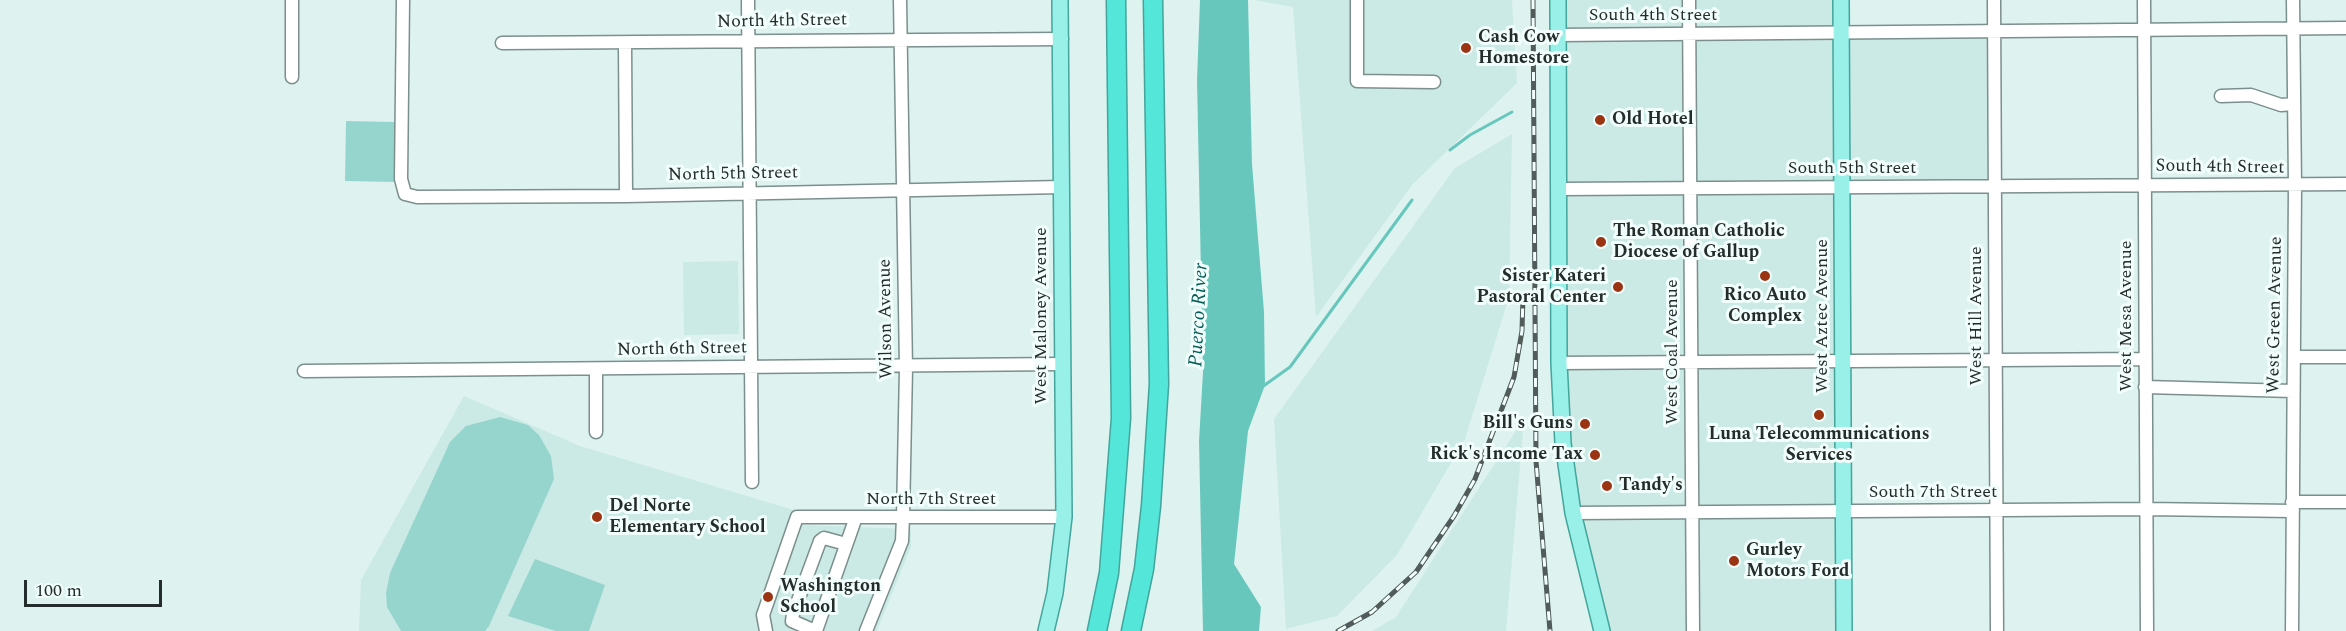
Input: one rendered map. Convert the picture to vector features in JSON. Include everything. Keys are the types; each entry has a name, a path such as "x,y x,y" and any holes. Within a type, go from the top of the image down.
{"highway":[{"path":"1097,631 1109,573 1121,418 1116,0"},
{"path":"1131,631 1144,569 1158,395 1152,0"}],"main road":[{"name":"West Maloney Avenue","path":"1046,631 1055,593 1064,517 1061,364 1062,39 1060,0"},
{"path":"1558,0 1559,363 1563,443 1573,513 1602,631"},
{"name":"West Aztec Avenue","path":"1841,0 1844,631"}],"street":[{"path":"292,0 292,77"},
{"name":"North 5th Street","path":"403,0 401,179 405,194 417,197 626,196 1062,187"},
{"path":"748,0 752,482"},
{"name":"Wilson Avenue","path":"866,631 902,541 906,368 900,0"},
{"path":"1357,0 1357,81 1434,82"},
{"name":"West Coal Avenue","path":"1689,0 1693,631"},
{"name":"West Hill Avenue","path":"1994,0 1996,631"},
{"name":"West Mesa Avenue","path":"2144,0 2146,631"},
{"name":"West Green Avenue","path":"2292,631 2295,357 2293,0"},
{"path":"2144,31 2346,28"},
{"name":"South 4th Street","path":"1558,35 2144,31"},
{"name":"North 4th Street","path":"502,43 1062,39"},
{"path":"625,43 626,196"},
{"path":"2221,96 2251,94 2281,105 2294,104"},
{"path":"2295,186 2346,184"},
{"name":"South 4th Street","path":"2145,185 2295,186"},
{"name":"South 5th Street","path":"1559,189 2145,185"},
{"path":"2295,357 2346,357"},
{"path":"1559,363 2145,359"},
{"name":"North 6th Street","path":"303,371 906,368 1061,364"},
{"path":"596,369 596,432"},
{"path":"2145,387 2293,391"},
{"name":"South 7th Street","path":"1573,513 2292,507 2346,502"},
{"name":"North 7th Street","path":"766,631 763,615 797,517 1064,517"},
{"path":"846,544 824,538 820,541 792,621 815,631 856,517"}],"shaded area":[{"path":"1200,0 1248,0 1252,164 1264,312 1265,385 1248,431 1234,564 1261,607 1259,631 1203,631 1199,441 1203,372 1197,80"},
{"path":"1254,0 1512,0 1517,83 1412,185 1316,317 1293,7"},
{"path":"1558,0 1841,0 1841,33 1994,32 1995,186 1842,187 1844,631 1602,631 1563,443"},
{"path":"346,121 395,122 394,182 345,181"},
{"path":"1512,134 1509,297 1465,439 1397,555 1337,616 1286,629 1274,419 1455,168"},
{"path":"738,261 739,334 684,335 683,262"},
{"name":"Del Norte Elementary School","path":"464,396 580,446 794,510 804,525 911,529 911,547 877,631 359,631 361,580"},
{"path":"500,417 528,425 539,435 551,456 554,479 489,626 485,631 401,631 387,607 386,593 390,573 450,442 466,426"},
{"path":"1524,418 1506,631 1372,631 1396,617"},
{"path":"535,559 605,585 589,631 556,631 508,616"}],"waterway":[{"path":"1450,150 1470,135 1512,112"},
{"path":"1262,387 1290,367 1412,200"}],"railway":[{"path":"1533,0 1536,461 1550,631"},
{"path":"1338,631 1372,612 1416,572 1454,516 1475,479 1514,377 1522,331 1523,296"}],"place":[{"name":"Cash Cow Homestore","path":"1466,48"},
{"name":"Old Hotel","path":"1600,120"},
{"name":"The Roman Catholic Diocese of Gallup","path":"1601,242"},
{"name":"Rico Auto Complex","path":"1765,276"},
{"name":"Sister Kateri Pastoral Center","path":"1618,287"},
{"name":"Luna Telecommunications Services","path":"1819,415"},
{"name":"Bill's Guns","path":"1585,424"},
{"name":"Rick's Income Tax","path":"1595,455"},
{"name":"Tandy's","path":"1607,486"},
{"name":"Del Norte Elementary School","path":"597,517"},
{"name":"Gurley Motors Ford","path":"1734,561"},
{"name":"Washington School","path":"768,597"}],"water label":[{"name":"Puerco River","path":"1200,315"}]}
